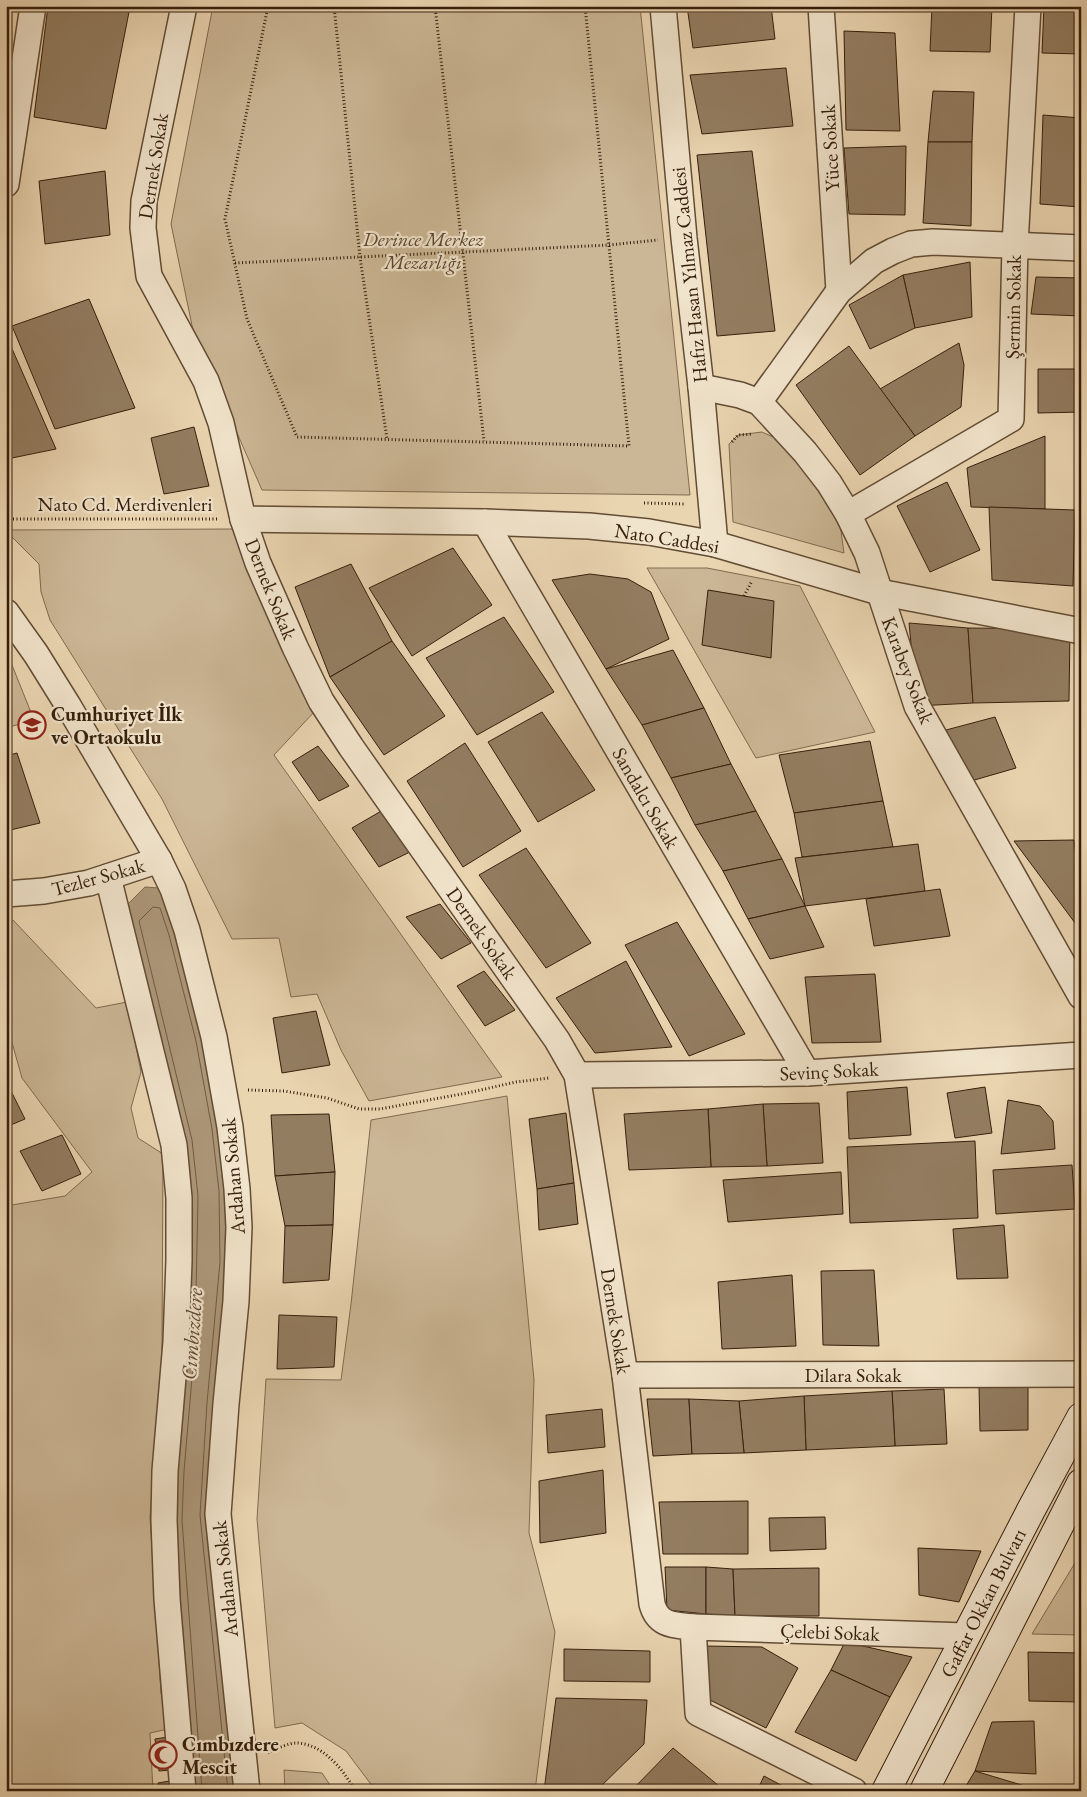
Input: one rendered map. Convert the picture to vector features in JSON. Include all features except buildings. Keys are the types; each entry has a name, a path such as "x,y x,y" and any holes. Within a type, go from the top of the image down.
{"main road":[{"name":"Gaffar Okkan Bulvarı","path":"886,1791 1081,1417"},
{"name":"Gaffar Okkan Bulvarı","path":"924,1791 1081,1483"}],"street":[{"path":"6,184 17,44 32,6"},
{"name":"Dernek Sokak","path":"184,6 145,193 142,228 148,276 209,389 221,423 243,518 258,563 295,647 322,701 351,747 558,1040 577,1075 625,1375 654,1614 660,1620 671,1624 693,1628"},
{"name":"Hafız Hasan Yılmaz Caddesi","path":"663,6 674,239 701,387 715,544"},
{"name":"Yüce Sokak","path":"821,6 839,291"},
{"name":"Şermin Sokak","path":"848,514 1011,420 1015,244 1028,6"},
{"path":"701,387 759,402 839,291 874,261 912,244 933,242 1081,248"},
{"name":"Karabey Sokak","path":"759,402 805,452 848,514 867,552 917,706 1081,996"},
{"name":"Nato Caddesi","path":"243,518 485,522 589,526 649,532 715,544 879,592 1081,631"},
{"name":"Sandalcı Sokak","path":"485,522 807,1074"},
{"name":"Ardahan Sokak","path":"6,612 46,669 159,860 174,889 187,930 214,1037 230,1127 239,1227 238,1282 218,1514 247,1791"},
{"name":"Tezler Sokak","path":"6,894 44,891 89,883 159,860"},
{"path":"108,877 174,1145 179,1198 176,1342 165,1470 164,1520 168,1599 183,1791"},
{"name":"Sevinç Sokak","path":"577,1075 807,1074 1081,1055"},
{"name":"Dilara Sokak","path":"625,1375 1081,1374"},
{"path":"693,1628 698,1713 854,1791"},
{"name":"Çelebi Sokak","path":"693,1628 966,1636"}],"path":[{"path":"268,6 225,218 247,319 297,437 629,446 586,6"},
{"path":"334,6 360,257 387,439"},
{"path":"435,6 484,441"},
{"path":"235,263 609,245 674,239"},
{"path":"729,444 738,435 754,433"},
{"name":"Nato Cd. Merdivenleri","path":"6,519 243,518"},
{"path":"246,1090 284,1092 327,1098 359,1109 380,1109 516,1082 577,1075"},
{"path":"244,1765 277,1749 296,1743 311,1746 335,1762 355,1791"}],"green space":[{"name":"Derince Merkez Mezarlığı","path":"213,6 640,6 690,495 262,490 194,335 171,224"},
{"path":"762,432 782,441 826,502 840,524 844,553 733,522 729,444 738,435"},
{"path":"233,529 315,711 274,755 502,1077 369,1101 341,1050 317,994 291,997 279,938 232,939 162,799 50,620 41,592 39,564 6,531"},
{"path":"647,568 707,568 800,586 875,732 756,758"},
{"path":"12,665 34,720 6,728 6,666"},
{"path":"6,920 13,920 96,1008 127,1002 141,1072 131,1108 138,1138 163,1154 162,1351 150,1517 161,1693 168,1729 150,1733 153,1791 6,1791 6,1206 65,1196 92,1172 22,1078 6,1021"},
{"path":"507,1096 534,1380 529,1533 555,1632 535,1791 376,1791 346,1751 302,1723 275,1728 257,1519 266,1379 341,1380 371,1120"},
{"path":"1081,1553 1081,1635 1032,1634"},
{"path":"284,1770 322,1773 334,1791 285,1791"}],"water":[{"name":"Cımbızdere","path":"145,887 173,889 230,1127 219,1485 247,1791 183,1791 164,1520 179,1198 118,914"}],"place":[{"name":"Cumhuriyet İlk ve Ortaokulu","path":"32,725"},
{"name":"Cımbızdere Mescit","path":"163,1755"}]}
